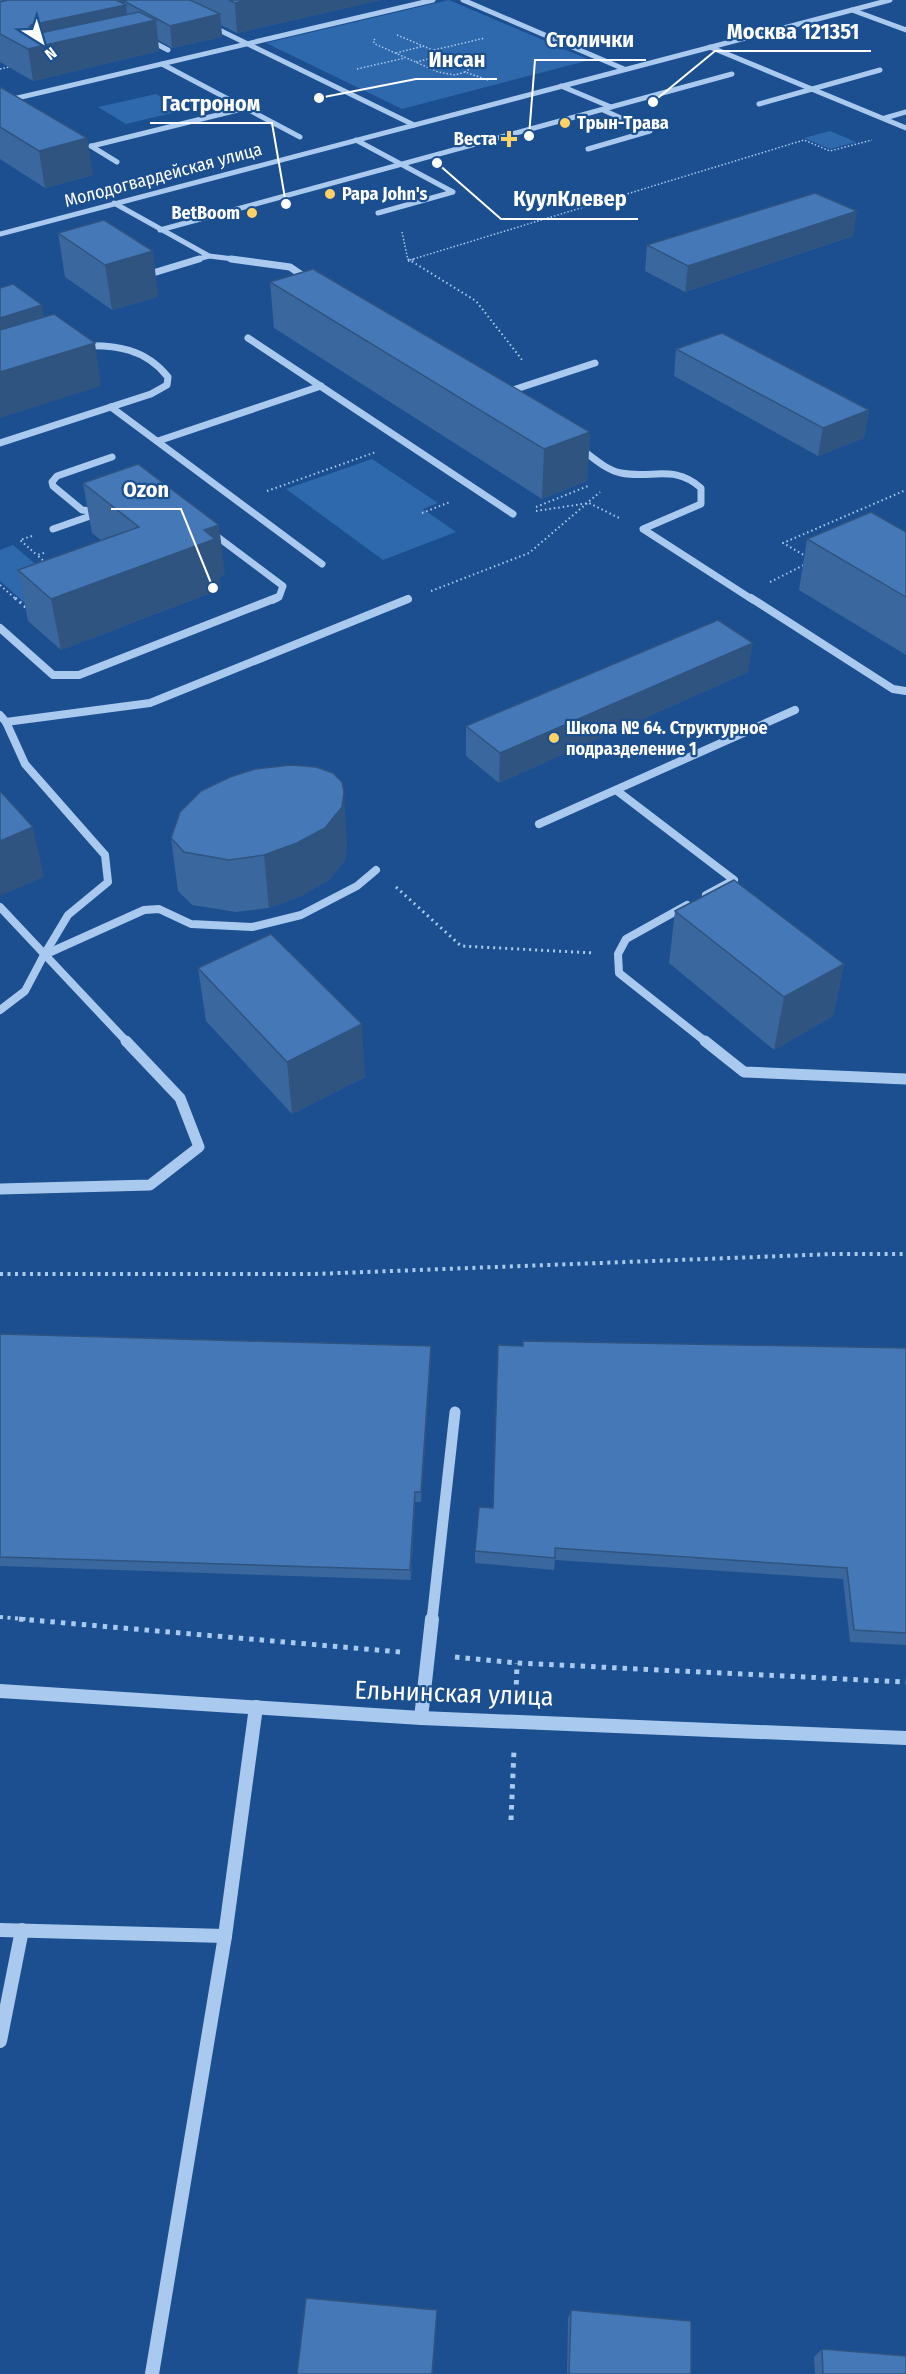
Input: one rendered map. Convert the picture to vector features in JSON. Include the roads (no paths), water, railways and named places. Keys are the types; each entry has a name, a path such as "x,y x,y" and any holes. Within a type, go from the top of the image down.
{"street":[{"path":"0,102 433,0"},
{"path":"463,0 624,69"},
{"name":"Молодогвардейская улица","path":"0,234 890,0"},
{"path":"852,10 906,30"},
{"path":"205,23 414,125"},
{"path":"144,37 168,50"},
{"path":"710,47 814,88 906,128"},
{"path":"162,64 300,137"},
{"path":"759,104 880,70"},
{"path":"160,230 732,74"},
{"path":"561,86 611,107"},
{"path":"13,99 23,105"},
{"path":"92,146 246,108"},
{"path":"588,149 650,131 603,110"},
{"path":"885,118 906,112"},
{"path":"82,140 117,162"},
{"path":"356,140 453,192 378,213"},
{"path":"114,203 208,256 290,267 319,286"},
{"path":"140,277 208,256"},
{"path":"248,338 513,514"},
{"path":"0,443 151,394 167,385 168,377 162,368 135,349 103,345 72,348"},
{"path":"508,402 498,395 595,363"},
{"path":"158,441 321,386"},
{"path":"111,407 322,564"},
{"path":"568,441 619,473 658,471 695,481 701,488 701,504 643,529 893,689 906,691"},
{"path":"53,529 105,511 82,510 53,486 52,482 63,474 112,457"},
{"path":"0,627 53,675 68,676 92,671 279,597 283,586 207,529"},
{"path":"0,1010 25,991 68,915 108,882 105,855 25,765 3,718 125,708 150,703 408,599"},
{"path":"538,824 795,710"},
{"path":"616,790 734,880 626,939 618,954 619,973 744,1072 906,1079"},
{"path":"44,955 144,910 159,909 191,924 252,927 301,915 357,886 376,870"},
{"path":"0,907 180,1098 199,1147 150,1185 0,1189"},
{"path":"421,1718 455,1412"},
{"name":"Ельнинская улица","path":"0,1691 421,1718 527,1720 906,1738"},
{"path":"152,2374 225,1936 256,1707"},
{"path":"0,1930 225,1936"},
{"path":"0,2040 22,1930"}],"place":[{"name":"Инсан","path":"319,98"},
{"name":"Москва 121351","path":"653,102"},
{"name":"Трын-Трава","path":"565,123"},
{"name":"Столички","path":"529,136"},
{"name":"Веста","path":"509,139"},
{"name":"КуулКлевер","path":"437,163"},
{"name":"Papa John's","path":"330,194"},
{"name":"Гастроном","path":"286,204"},
{"name":"BetBoom","path":"252,213"},
{"name":"Ozon","path":"213,588"},
{"name":"Школа № 64. Структурное подразделение 1","path":"554,738"}]}
